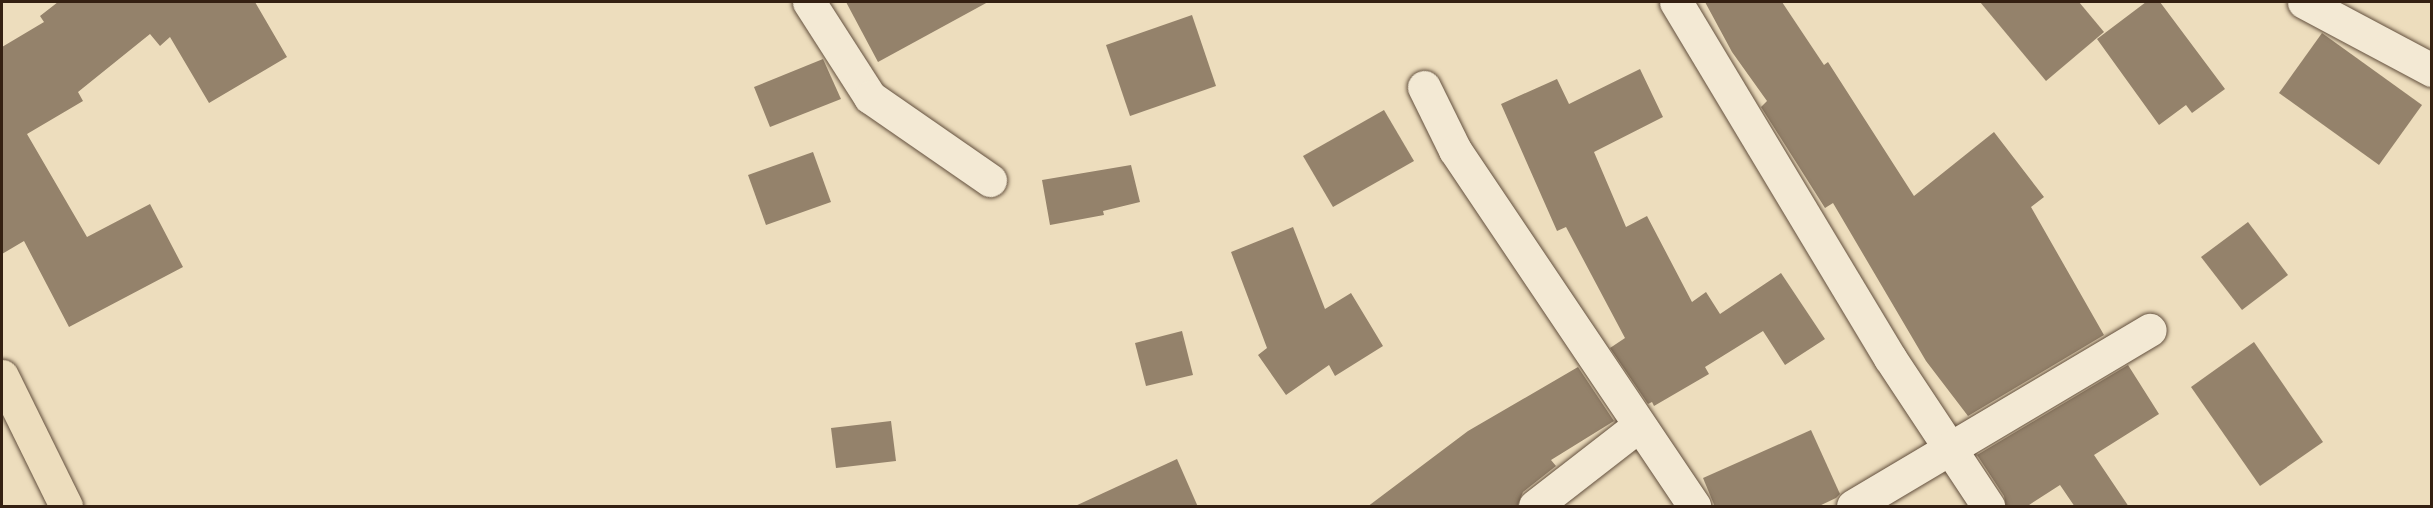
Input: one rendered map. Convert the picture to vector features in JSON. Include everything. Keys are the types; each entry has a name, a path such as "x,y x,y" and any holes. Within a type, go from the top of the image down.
{"main road":[{"path":"2,375 66,507"}],"street":[{"path":"809,2 870,97 990,180"},
{"path":"1676,2 1890,357 1988,507"},
{"path":"2304,2 2432,70"},
{"path":"1424,87 1455,150 1694,507"},
{"path":"1853,507 2150,330"},
{"path":"1535,507 1638,426"}],"building":[{"path":"58,2 255,2 287,57 209,103 170,37 160,46 150,34 78,92 83,101 27,134 87,237 150,204 183,267 69,327 24,241 2,254 2,47 44,22 40,16"},
{"path":"846,2 988,2 878,62"},
{"path":"1705,2 1782,2 1824,65 1828,62 1914,196 1994,132 2044,197 2031,207 2104,335 1968,416 1926,361 1833,203 1825,208 1761,107 1767,101 1732,52"},
{"path":"1980,2 2079,2 2104,32 2046,81"},
{"path":"2146,2 2160,2 2225,89 2192,113 2186,105 2159,125 2097,39"},
{"path":"1192,15 1216,86 1130,116 1106,45"},
{"path":"2322,33 2422,105 2379,165 2279,93"},
{"path":"823,59 841,99 770,127 754,87"},
{"path":"1640,69 1663,117 1594,152 1626,227 1647,216 1692,302 1706,292 1720,314 1781,273 1825,339 1785,365 1763,331 1705,367 1709,374 1654,406 1652,402 1648,404 1610,348 1625,338 1566,227 1557,231 1501,104 1557,79 1569,104"},
{"path":"1384,110 1414,161 1333,207 1303,156"},
{"path":"813,152 831,202 766,225 748,175"},
{"path":"1131,165 1140,202 1103,211 1104,215 1050,225 1042,180"},
{"path":"2248,222 2288,275 2242,310 2201,257"},
{"path":"1293,227 1325,309 1351,293 1383,346 1335,376 1329,365 1286,395 1258,355 1267,348 1231,252"},
{"path":"1182,331 1193,375 1146,386 1135,343"},
{"path":"2254,342 2323,442 2260,486 2191,387"},
{"path":"2128,365 2159,414 2094,455 2129,507 2075,507 2060,485 2026,507 2006,507 2004,496 1977,455"},
{"path":"1578,367 1614,421 1551,460 1556,466 1523,492 1517,507 1367,507 1468,431"},
{"path":"891,421 896,461 836,468 831,428"},
{"path":"1811,430 1840,494 1836,498 1817,507 1715,507 1703,478"},
{"path":"1177,459 1198,507 1073,507"}]}
